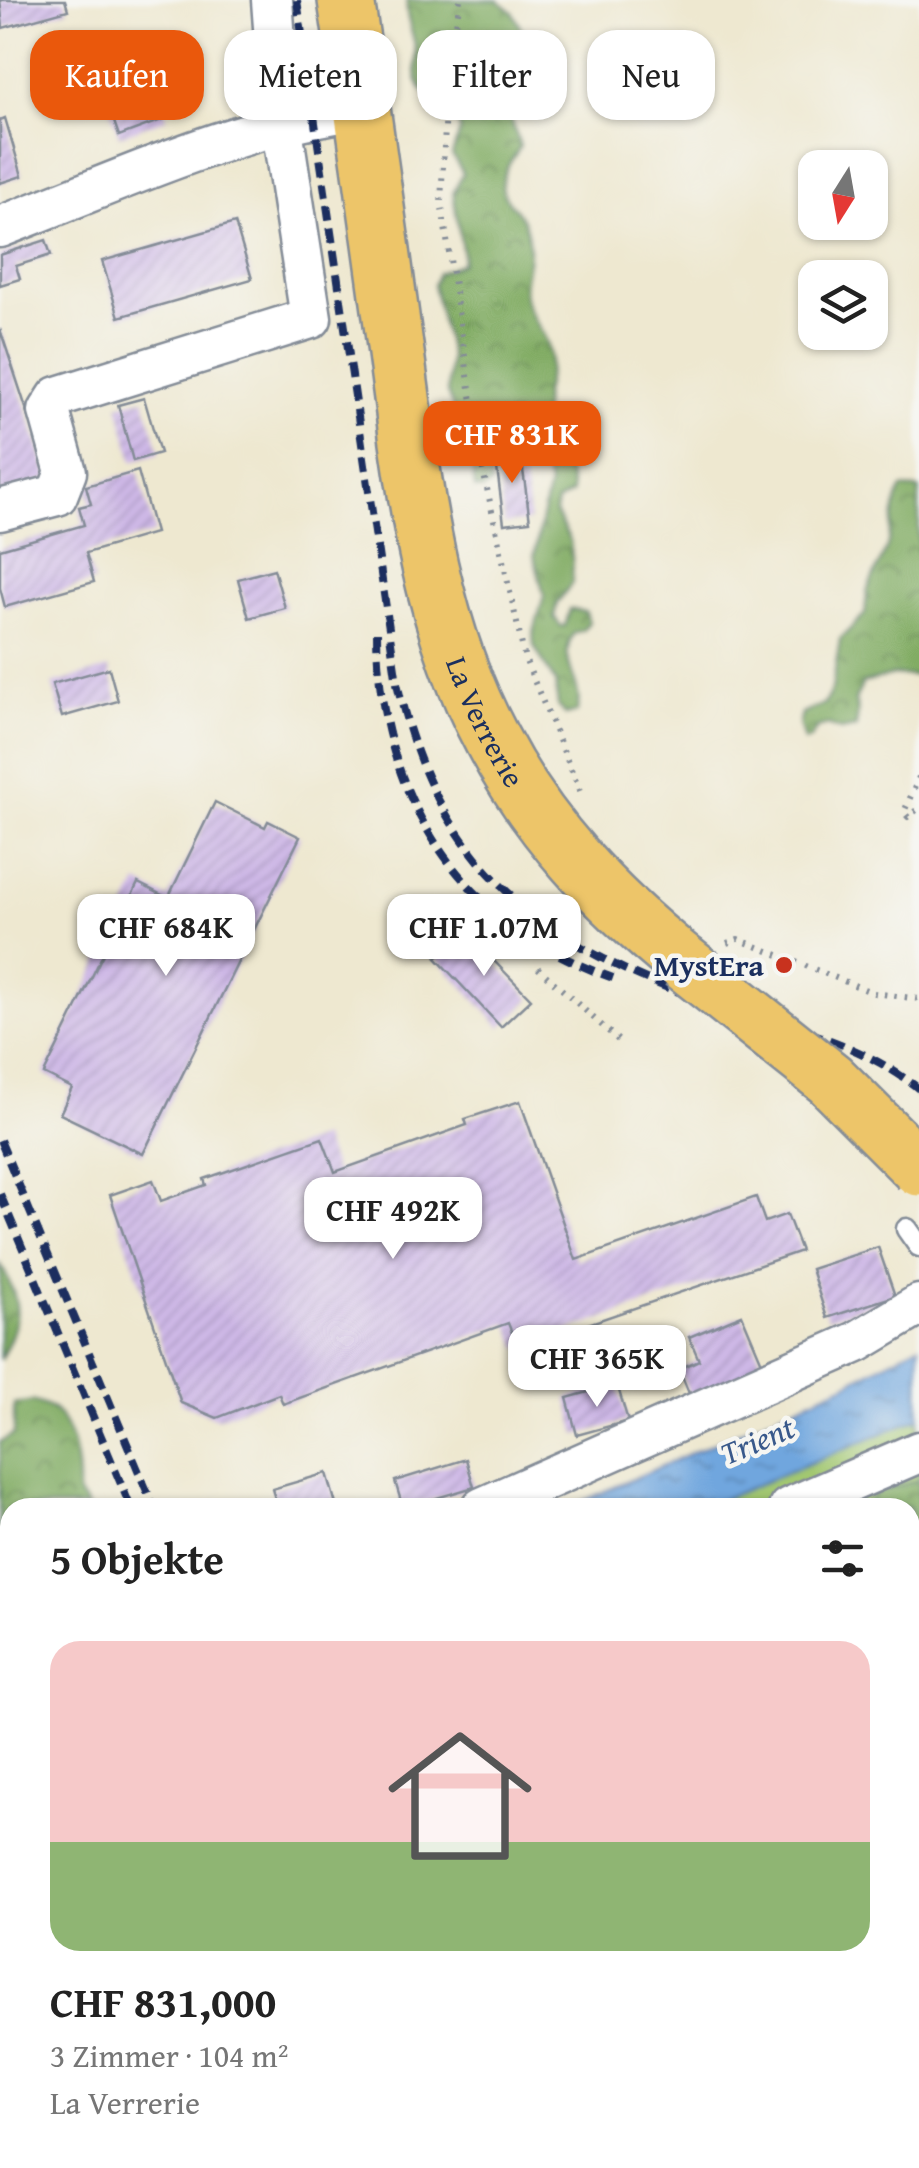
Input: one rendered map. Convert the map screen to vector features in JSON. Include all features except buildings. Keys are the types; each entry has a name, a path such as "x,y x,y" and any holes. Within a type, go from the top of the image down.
{"main road":[{"name":"La Verrerie","path":"346,0 350,30"},
{"name":"La Verrerie","path":"364,120 422,534 449,639 469,694 518,786 570,857 624,914 699,955 919,1168"}],"street":[{"path":"0,510 58,495 66,472 49,410 58,396 311,318 280,122 272,0"},
{"path":"0,227 293,120"},
{"path":"505,1498 857,1342 919,1305"},
{"path":"812,1498 919,1452"}],"path":[{"path":"460,0 448,73 442,201 482,466 524,659 587,806"},
{"path":"919,777 904,812 908,816 919,808"},
{"path":"699,955 738,939 874,993 919,999"},
{"path":"538,968 618,1040"}],"green space":[{"path":"407,0 498,0 513,12 522,30 417,30 417,76"},
{"path":"456,120 512,120 520,146 508,166 503,192 527,231 525,297 550,353 544,414 568,472 572,493 557,502 555,513 570,540 573,565 572,583 557,603 554,617 565,626 570,609 586,612 589,622 574,633 569,643 569,663 579,702 577,712 566,715 558,707 555,682 534,646 544,595 534,556 549,484 538,452 517,431 498,438 491,449 491,485 475,489 470,449 447,393 450,356 433,285 438,273 462,263 453,193 463,173 452,155 460,129"},
{"path":"902,488 919,489 919,676 893,675 863,683 855,700 856,727 841,730 828,725 817,728 804,741 799,724 802,714 825,703 832,689 840,639 865,614 867,591 887,547"},
{"path":"0,1263 16,1311 12,1333 0,1360"},
{"path":"919,1375 919,1498 641,1498"},
{"path":"33,1401 53,1409 62,1419 71,1439 81,1498 0,1498 0,1442 14,1434 14,1404"},
{"path":"919,1480 919,1498 872,1498 877,1492"}],"water":[{"name":"Trient","path":"919,1345 919,1418 726,1498 590,1498 842,1386"}],"railway":[{"path":"297,0 397,683 417,750 443,808 475,857 514,898 559,933 611,963 733,1011"},
{"path":"377,632 381,691 392,746 411,798 437,845 470,887 510,924 558,954 613,978"},
{"path":"719,1007 849,1047 919,1089"},
{"path":"0,1140 150,1498"},
{"path":"0,1194 127,1498"}],"place":[{"name":"MystEra","path":"784,965"}]}
